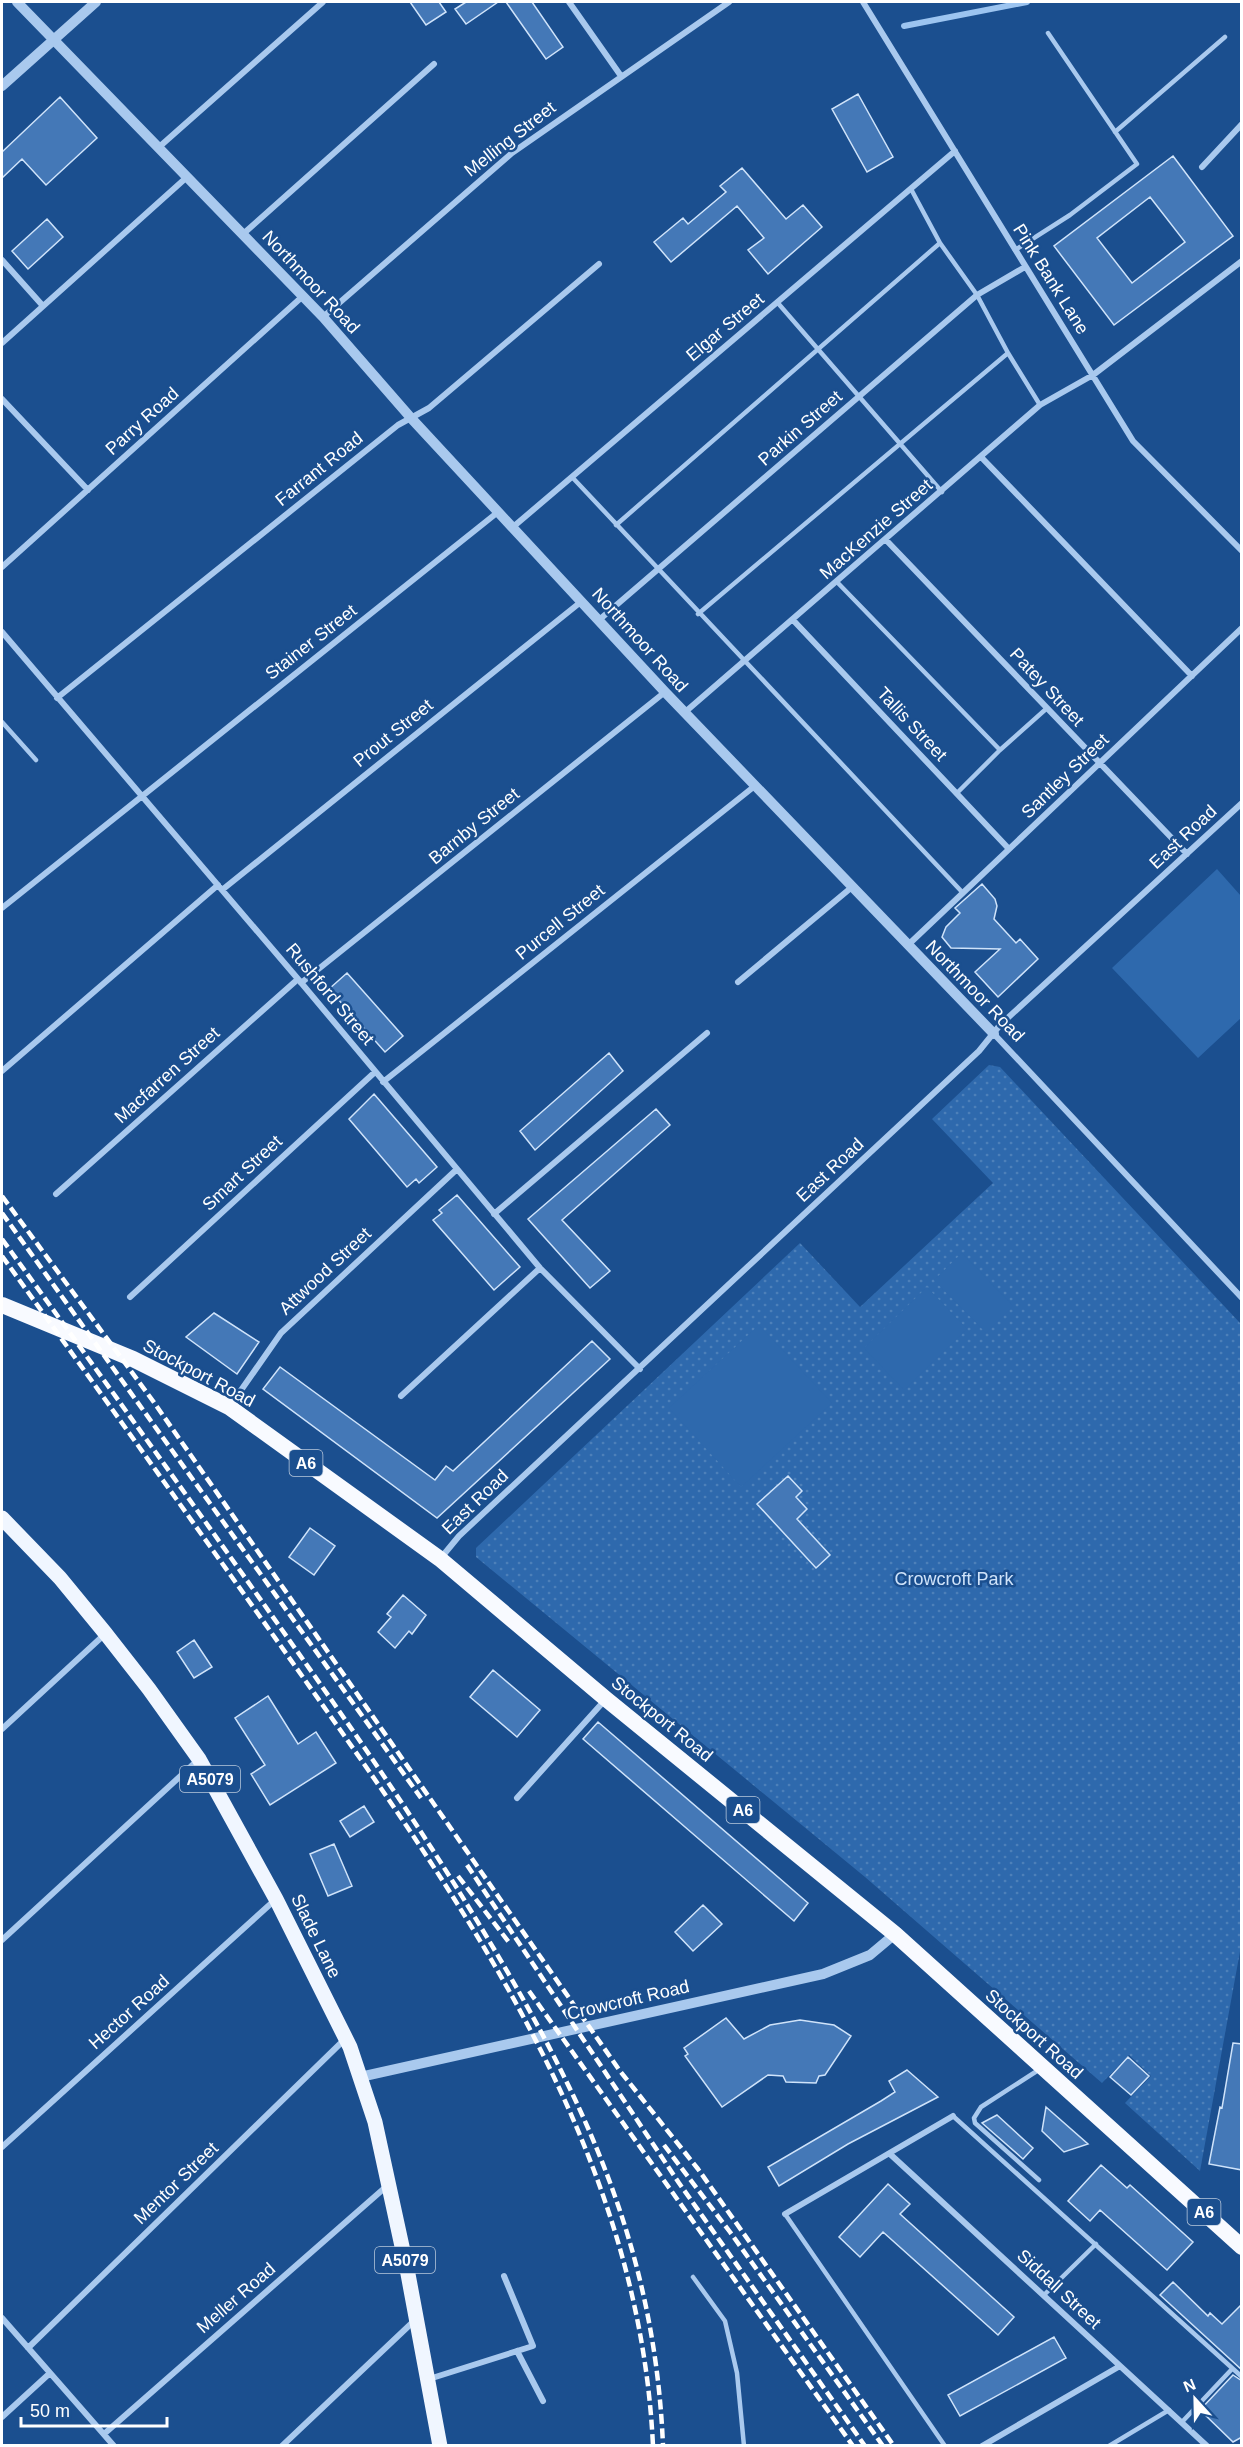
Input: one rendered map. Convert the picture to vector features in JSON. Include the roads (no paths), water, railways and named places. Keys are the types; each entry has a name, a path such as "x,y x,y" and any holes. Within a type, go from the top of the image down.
{"highway":[{"name":"Stockport Road","path":"2,1305 133,1359 229,1407 440,1559 606,1699 895,1934 1242,2247"}],"main road":[{"name":"Slade Lane","path":"2,1518 60,1578 106,1634 199,1759 276,1899 345,2039 375,2122 440,2445"}],"street":[{"name":"Northmoor Road","path":"17,2 323,317 411,418 684,713 994,1034 1242,1298"},
{"path":"2,86 96,2"},
{"path":"159,148 323,2"},
{"path":"570,2 621,76"},
{"name":"Melling Street","path":"323,317 512,153 729,2"},
{"name":"Pink Bank Lane","path":"863,2 1133,441 1242,551"},
{"path":"243,234 434,64"},
{"path":"1202,166 1242,124"},
{"name":"Elgar Street","path":"513,527 956,151"},
{"path":"2,343 187,177"},
{"path":"2,260 43,306"},
{"name":"MacKenzie Street","path":"684,713 982,458 1040,405 1093,375 1242,261"},
{"name":"Farrant Road","path":"57,698 398,425 429,408 599,264"},
{"name":"Parkin Street","path":"599,620 978,295 1025,267"},
{"name":"Parry Road","path":"2,567 303,296"},
{"path":"2,399 87,490"},
{"path":"982,458 1191,676"},
{"name":"Stainer Street","path":"2,908 498,512"},
{"name":"Patey Street","path":"886,540 1187,854"},
{"name":"Prout Street","path":"2,1071 220,887 582,601"},
{"name":"Tallis Street","path":"793,620 1009,849"},
{"name":"Santley Street","path":"908,945 1242,628"},
{"name":"Rushford Street","path":"2,632 300,981 540,1268 640,1370"},
{"name":"Barnby Street","path":"300,981 665,692"},
{"name":"Purcell Street","path":"383,1082 756,785"},
{"name":"East Road","path":"440,1559 459,1536 640,1370 979,1051 1004,1020 1242,803"},
{"path":"738,982 852,887"},
{"name":"Macfarren Street","path":"56,1194 300,981"},
{"path":"494,1214 707,1033"},
{"name":"Smart Street","path":"130,1297 375,1072"},
{"name":"Attwood Street","path":"229,1407 281,1334 456,1170"},
{"path":"401,1396 540,1268"},
{"path":"2,1729 106,1634"},
{"path":"517,1798 606,1699"},
{"path":"2,1940 199,1759"},
{"name":"Hector Road","path":"2,2148 276,1899"},
{"name":"Crowcroft Road","path":"360,2077 823,1974 870,1955 895,1934"},
{"name":"Mentor Street","path":"28,2348 345,2039"},
{"path":"785,2214 953,2116"},
{"name":"Siddall Street","path":"890,2154 1207,2445"},
{"name":"Meller Road","path":"104,2434 389,2185"},
{"path":"428,2380 533,2346 504,2276"},
{"path":"2,2318 114,2445"},
{"path":"282,2445 416,2320"},
{"path":"517,2351 543,2401"},
{"path":"982,2445 1120,2366"},
{"path":"2,2417 50,2373"}],"lane":[{"path":"1015,250 1070,215 1137,164 1048,33"},
{"path":"1115,132 1225,37"},
{"path":"911,189 940,243 978,295 1008,352 1040,405"},
{"path":"616,525 940,243"},
{"path":"777,302 942,492"},
{"path":"698,614 1008,352"},
{"path":"572,477 743,662 963,893"},
{"path":"837,582 1000,750"},
{"path":"957,793 1046,709"},
{"path":"2,722 36,760"},
{"path":"1039,2180 975,2123 974,2118 981,2107 1042,2068"},
{"path":"953,2116 1242,2377"},
{"path":"785,2214 945,2445"},
{"path":"1044,2295 1096,2244"},
{"path":"693,2277 725,2321 737,2373 744,2445"},
{"path":"1182,2422 1232,2368"},
{"path":"1109,2445 1169,2410"}],"waterway":[{"path":"904,26 1027,2"}],"railway":[{"path":"2,1196 153,1401 620,2071 698,2169 894,2446"},
{"path":"2,1213 421,1798"},
{"path":"2,1239 366,1749 482,1929 552,2052 582,2114 629,2239 646,2305 657,2374 663,2446"},
{"path":"2,1256 358,1755 478,1937 531,2032 578,2130 615,2231 640,2336 653,2446"},
{"path":"467,1865 679,2183 865,2446"},
{"path":"458,1876 511,1945"},
{"path":"529,1991 853,2446"},
{"path":"664,2145 730,2232 883,2446"}],"park label":[{"name":"Crowcroft Park","path":"954,1579"}]}
